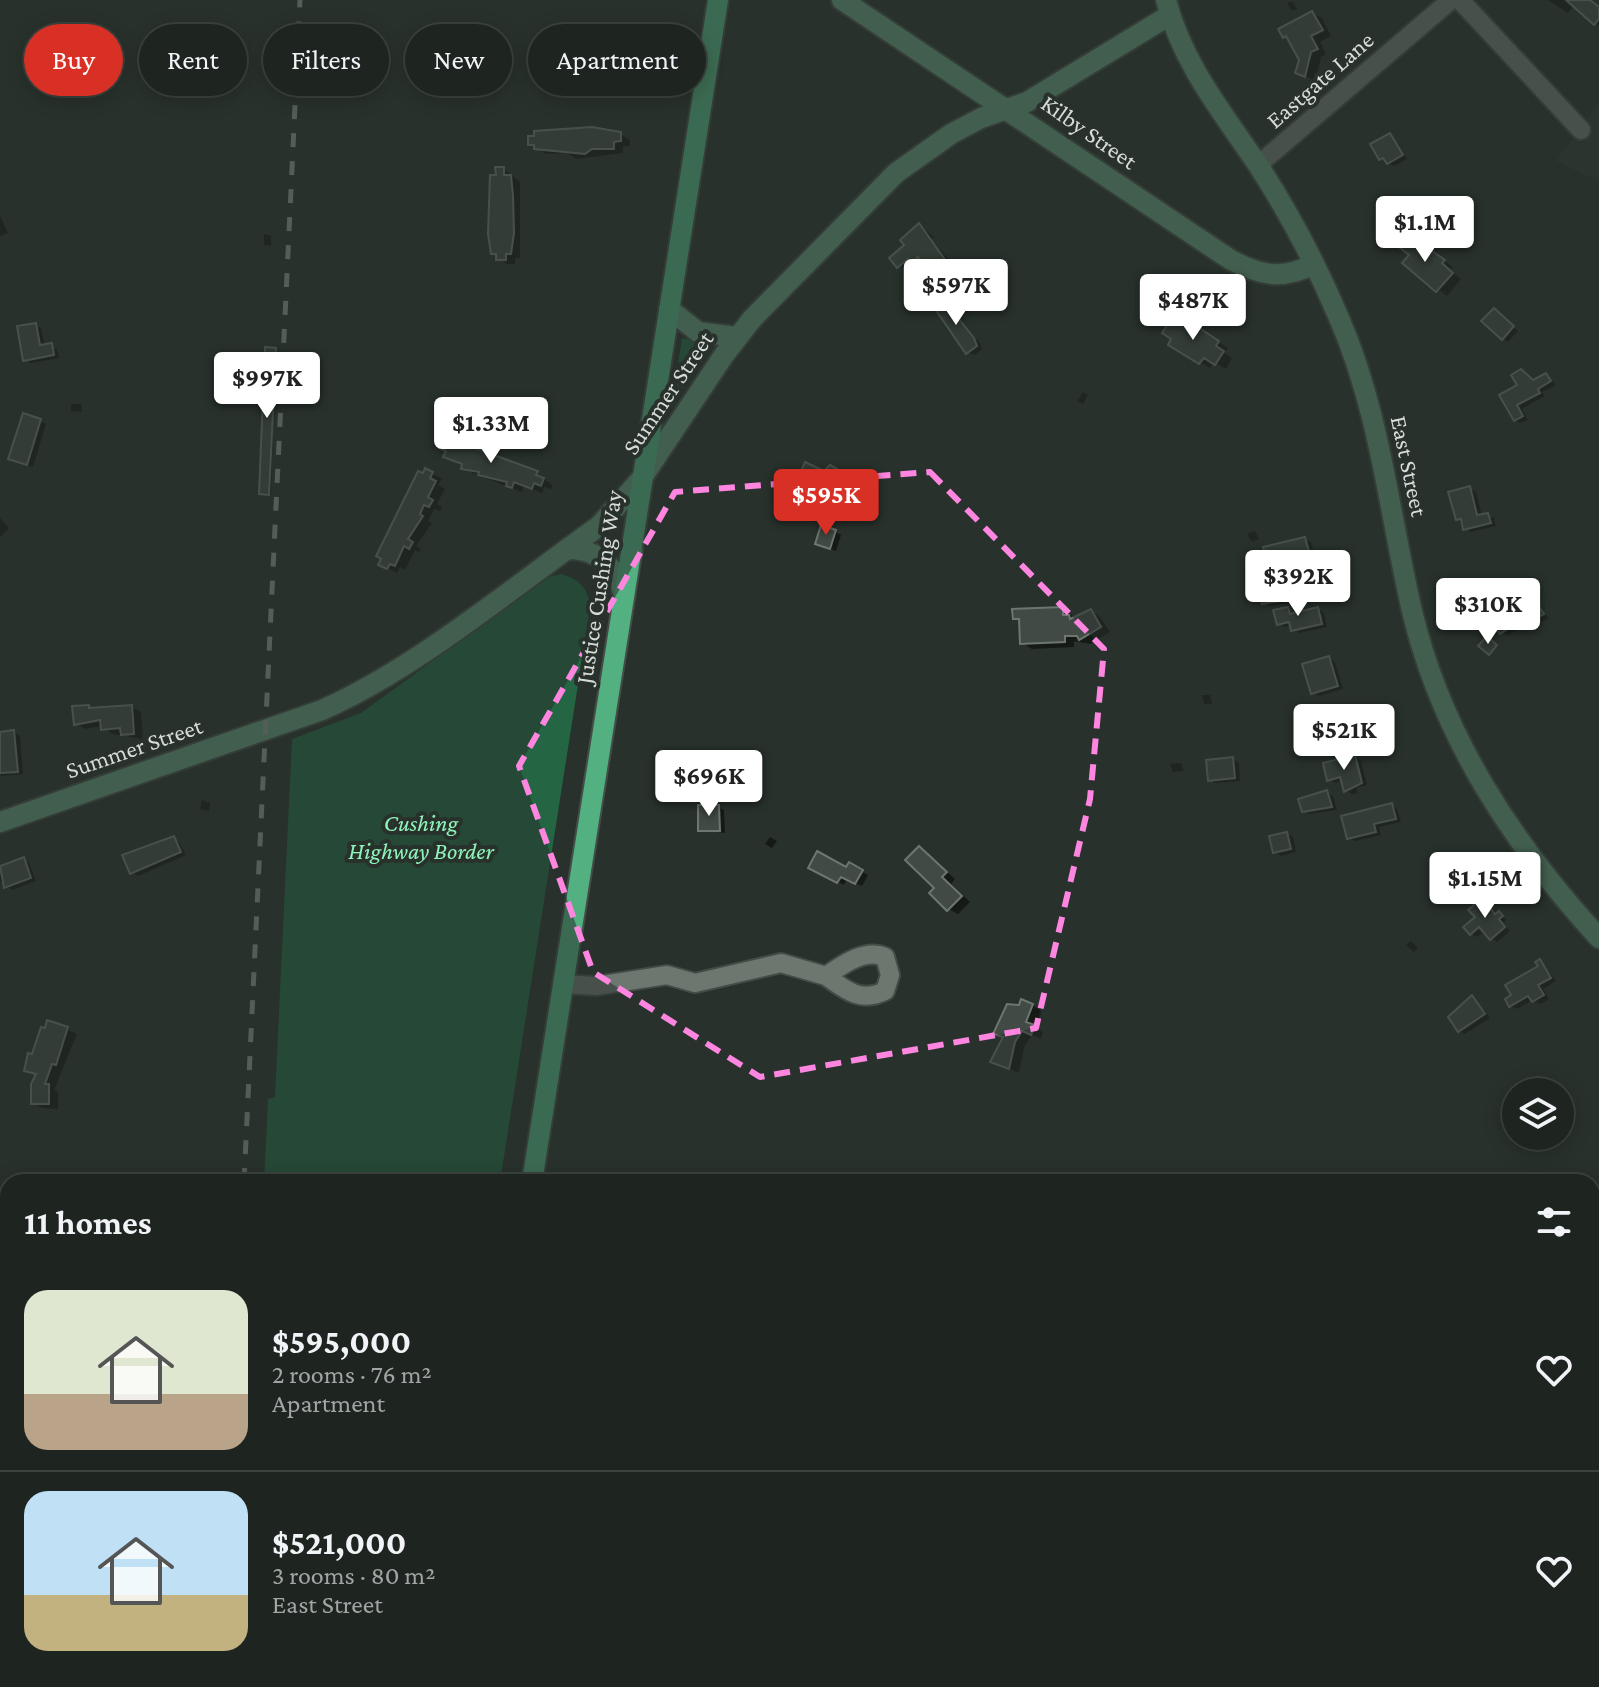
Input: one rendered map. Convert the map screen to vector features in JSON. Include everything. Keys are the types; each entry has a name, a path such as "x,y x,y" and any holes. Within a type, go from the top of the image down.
{"main road":[{"name":"Justice Cushing Way","path":"533,1174 718,0"},
{"name":"Kilby Street","path":"842,0 1240,265 1279,276 1314,264"},
{"name":"Summer Street","path":"0,822 335,704 427,648 599,526 642,478 737,337 909,162 951,134 1027,102 1168,8"},
{"name":"East Street","path":"1168,8 1195,72 1258,165 1314,264 1340,320 1369,402 1412,609 1442,703 1479,778 1516,836 1599,938"},
{"path":"669,309 698,332 737,337"},
{"path":"567,549 579,549 602,558 619,579 624,595"}],"street":[{"name":"Eastgate Lane","path":"1258,165 1451,0"},
{"path":"1460,0 1581,130"},
{"path":"563,984 596,986 667,975 695,983 774,963 802,966 826,976"}],"highlighted area":[{"path":"930,472 1104,649 1090,799 1036,1028 760,1077 593,972 519,766 675,492"}],"shaded area":[{"path":"1599,102 1599,182 1556,161"}],"green space":[{"path":"682,338 711,345 674,403 672,402"},
{"name":"Cushing Highway Border","path":"561,574 582,585 590,608 501,1174 264,1174 268,1099 275,1097 292,739 361,713 548,577"}],"building":[{"path":"1566,0 1590,0 1599,7 1599,19 1594,25"},
{"path":"1312,11 1323,30 1311,36 1318,49 1311,52 1305,77 1295,73 1299,60 1286,36 1283,38 1278,29"},
{"path":"592,127 621,132 621,141 614,142 614,149 592,149 585,154 534,149 534,145 528,145 528,136 534,136 534,131"},
{"path":"1390,133 1403,155 1387,164 1383,158 1379,160 1370,144"},
{"path":"495,167 504,167 504,175 511,175 514,233 511,254 506,254 506,260 496,260 496,254 491,254 488,234 490,175 496,175"},
{"path":"919,223 946,261 932,273 918,257 911,263 908,259 897,268 889,258 904,245 900,240"},
{"path":"1409,235 1445,260 1442,263 1453,273 1436,292 1402,263 1409,255 1399,247"},
{"path":"943,299 974,338 977,346 966,354 933,306"},
{"path":"1494,308 1514,326 1502,340 1481,321"},
{"path":"1172,318 1181,324 1184,318 1219,341 1216,346 1224,351 1215,365 1204,358 1199,364 1168,345 1171,339 1162,333"},
{"path":"36,323 40,345 52,343 54,355 23,361 17,326"},
{"path":"265,347 276,348 269,495 259,494"},
{"path":"1521,369 1533,380 1546,373 1551,381 1538,389 1540,393 1517,405 1523,416 1514,421 1499,395 1517,385 1511,375"},
{"path":"23,413 41,419 27,465 8,459"},
{"path":"450,439 538,471 536,475 544,478 541,486 534,483 532,489 514,482 512,488 506,486 507,482 461,469 462,464 443,457 446,451 439,448 442,441 449,443"},
{"path":"805,462 824,471 830,465 841,471 836,493 815,483 810,492 798,486"},
{"path":"425,468 433,472 430,478 436,481 428,497 433,500 429,507 424,505 420,514 423,516 408,539 413,542 409,549 404,546 395,566 390,564 387,569 378,565 381,559 376,556 418,471 423,473"},
{"path":"1470,486 1477,515 1488,513 1491,523 1463,530 1461,519 1456,520 1448,492"},
{"path":"821,525 836,530 830,549 815,544"},
{"path":"1305,537 1310,555 1283,561 1281,555 1266,559 1263,547"},
{"path":"1264,572 1267,591 1284,588 1286,600 1262,604 1260,590 1251,592 1248,574"},
{"path":"1516,598 1526,612 1537,604 1544,614 1521,627 1517,622 1500,634 1492,623 1498,619 1494,613"},
{"path":"1063,607 1063,615 1069,615 1070,619 1091,609 1101,627 1079,640 1077,636 1065,636 1065,642 1020,644 1019,619 1013,619 1012,609"},
{"path":"1288,607 1290,614 1318,607 1322,624 1291,631 1289,622 1277,625 1273,610"},
{"path":"1487,636 1497,645 1489,655 1478,646"},
{"path":"1329,656 1338,686 1311,694 1302,664"},
{"path":"89,705 89,708 132,705 134,734 121,735 120,728 101,730 100,720 74,725 72,706"},
{"path":"14,730 18,772 0,773 0,732"},
{"path":"1355,755 1362,783 1344,792 1340,777 1327,781 1323,763"},
{"path":"1233,757 1235,778 1208,781 1206,760"},
{"path":"1327,790 1332,807 1302,812 1298,799"},
{"path":"1392,803 1396,819 1374,824 1376,832 1347,839 1341,816"},
{"path":"698,805 719,805 720,831 698,831"},
{"path":"1287,832 1291,849 1273,853 1269,836"},
{"path":"174,836 181,852 130,874 122,855"},
{"path":"919,846 947,872 942,877 962,896 947,911 929,893 934,888 905,860"},
{"path":"817,851 846,867 849,862 863,870 855,884 841,877 837,883 808,868"},
{"path":"24,857 31,878 4,888 0,866"},
{"path":"1482,898 1495,914 1499,911 1503,916 1499,919 1505,927 1490,940 1479,927 1470,935 1463,927 1475,917 1468,910"},
{"path":"1540,959 1551,978 1538,985 1544,995 1532,1002 1528,996 1509,1007 1505,999 1511,995 1505,985 1538,966 1535,962"},
{"path":"1472,995 1485,1014 1458,1032 1448,1017"},
{"path":"1021,999 1033,1004 1026,1022 1035,1025 1031,1035 1022,1031 1015,1042 1009,1069 990,1062 1003,1037 993,1034 1007,1004 1019,1005"},
{"path":"47,1020 68,1027 56,1065 52,1064 45,1084 49,1084 49,1104 31,1104 31,1084 36,1074 24,1071 28,1053 32,1054 41,1027 45,1028"}],"railway":[{"path":"244,1174 300,0"}]}
